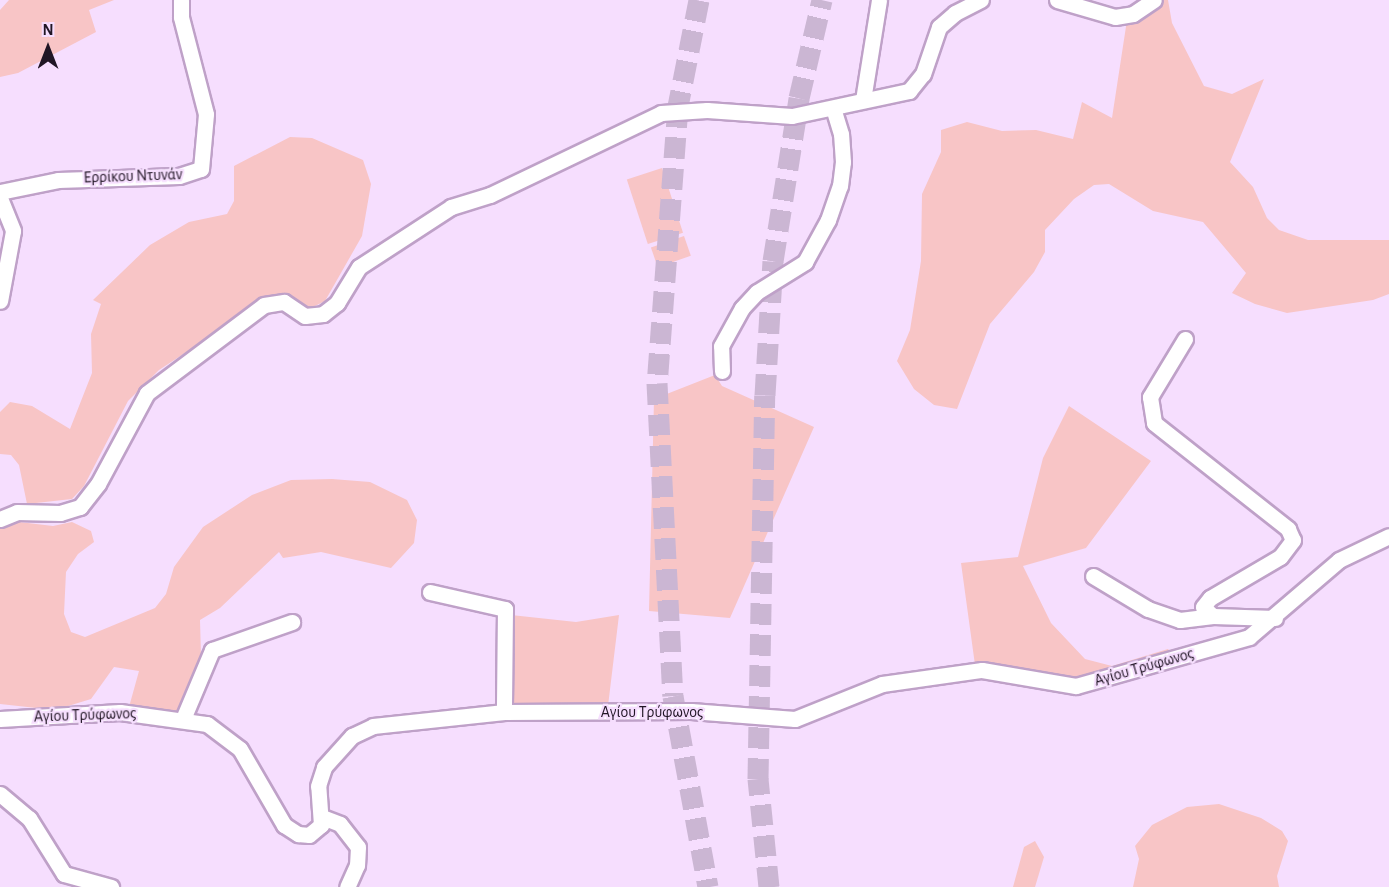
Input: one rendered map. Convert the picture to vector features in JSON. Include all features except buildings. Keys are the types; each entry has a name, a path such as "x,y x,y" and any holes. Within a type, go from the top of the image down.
{"street":[{"name":"Ερρίκου Ντυνάν","path":"0,192 58,180 168,177 201,169 206,114 181,17 181,0"},
{"path":"863,100 879,0"},
{"path":"0,519 17,512 60,513 80,507 98,484 135,410 155,385 264,305 284,302 305,316 323,314 337,303 359,267 451,207 490,195 661,113 707,110 784,117 909,91 923,74 939,27 956,13 981,0"},
{"path":"1057,0 1115,17 1133,14 1154,0"},
{"path":"722,371 721,346 742,308 757,292 805,261 828,220 840,186 843,162 841,134 833,108"},
{"path":"0,198 13,231 0,301"},
{"path":"1185,339 1152,392 1149,402 1154,423 1293,537 1291,547 1280,557 1210,598 1203,607 1213,616"},
{"name":"Αγίου Τρύφωνος","path":"0,719 103,712 183,719 207,724 231,740 274,812 293,832 314,833 322,817 320,775 336,752 358,732 407,720 504,712 691,711 795,718 882,684 982,669 1076,686 1249,637 1275,618 1339,560 1389,536"},
{"path":"1093,576 1148,609 1180,620 1213,616 1275,618"},
{"path":"430,592 505,609 504,712"},
{"path":"183,719 212,650 292,622"},
{"path":"0,794 29,818 60,871 74,879 111,887"},
{"path":"322,817 340,824 358,847 357,865 347,887"}],"shaded area":[{"path":"9,0 114,0 89,10 96,32 18,73 0,77 0,10"},
{"path":"1160,0 1168,0 1172,23 1204,86 1232,94 1264,79 1230,162 1253,187 1267,218 1279,230 1308,240 1389,240 1389,294 1373,300 1287,313 1255,304 1232,293 1246,273 1203,222 1153,211 1109,184 1094,185 1074,199 1045,230 1045,252 1034,272 990,324 957,409 934,405 914,389 897,361 910,330 921,261 922,194 941,152 941,130 967,122 1002,131 1036,130 1073,139 1082,102 1112,118 1127,20"},
{"path":"290,137 312,138 363,160 371,184 362,236 325,301 311,308 273,295 159,370 128,401 84,486 72,499 27,504 19,465 11,455 0,454 0,412 10,402 32,406 70,429 92,373 91,334 101,304 93,300 150,245 189,222 227,214 234,201 234,166"},
{"path":"662,168 683,233 648,244 627,179"},
{"path":"684,236 691,256 658,267 651,247"},
{"path":"715,375 722,386 814,427 730,618 649,611 654,399"},
{"path":"1069,406 1151,461 1086,548 1023,566 1051,623 1085,659 1112,666 1168,649 1175,657 1076,683 975,665 961,563 1018,557 1043,458"},
{"path":"332,479 370,482 407,500 417,520 414,543 391,568 321,552 283,558 279,552 220,608 200,620 201,656 180,715 129,707 139,671 114,667 91,699 55,710 0,704 0,526 19,522 53,526 72,522 91,531 94,542 78,554 66,572 64,614 71,632 85,637 155,608 166,594 174,567 203,527 252,495 291,480"},
{"path":"511,615 576,622 619,615 608,706 506,709"},
{"path":"1219,804 1261,818 1282,831 1288,841 1277,876 1279,887 1133,887 1139,859 1135,846 1152,825 1187,807"},
{"path":"1035,841 1044,857 1035,887 1013,887 1024,847"}],"tunnel":[{"path":"699,0 678,106 657,383 673,696 708,887"},
{"path":"769,887 758,779 765,395 773,261 799,98 822,0"}]}
